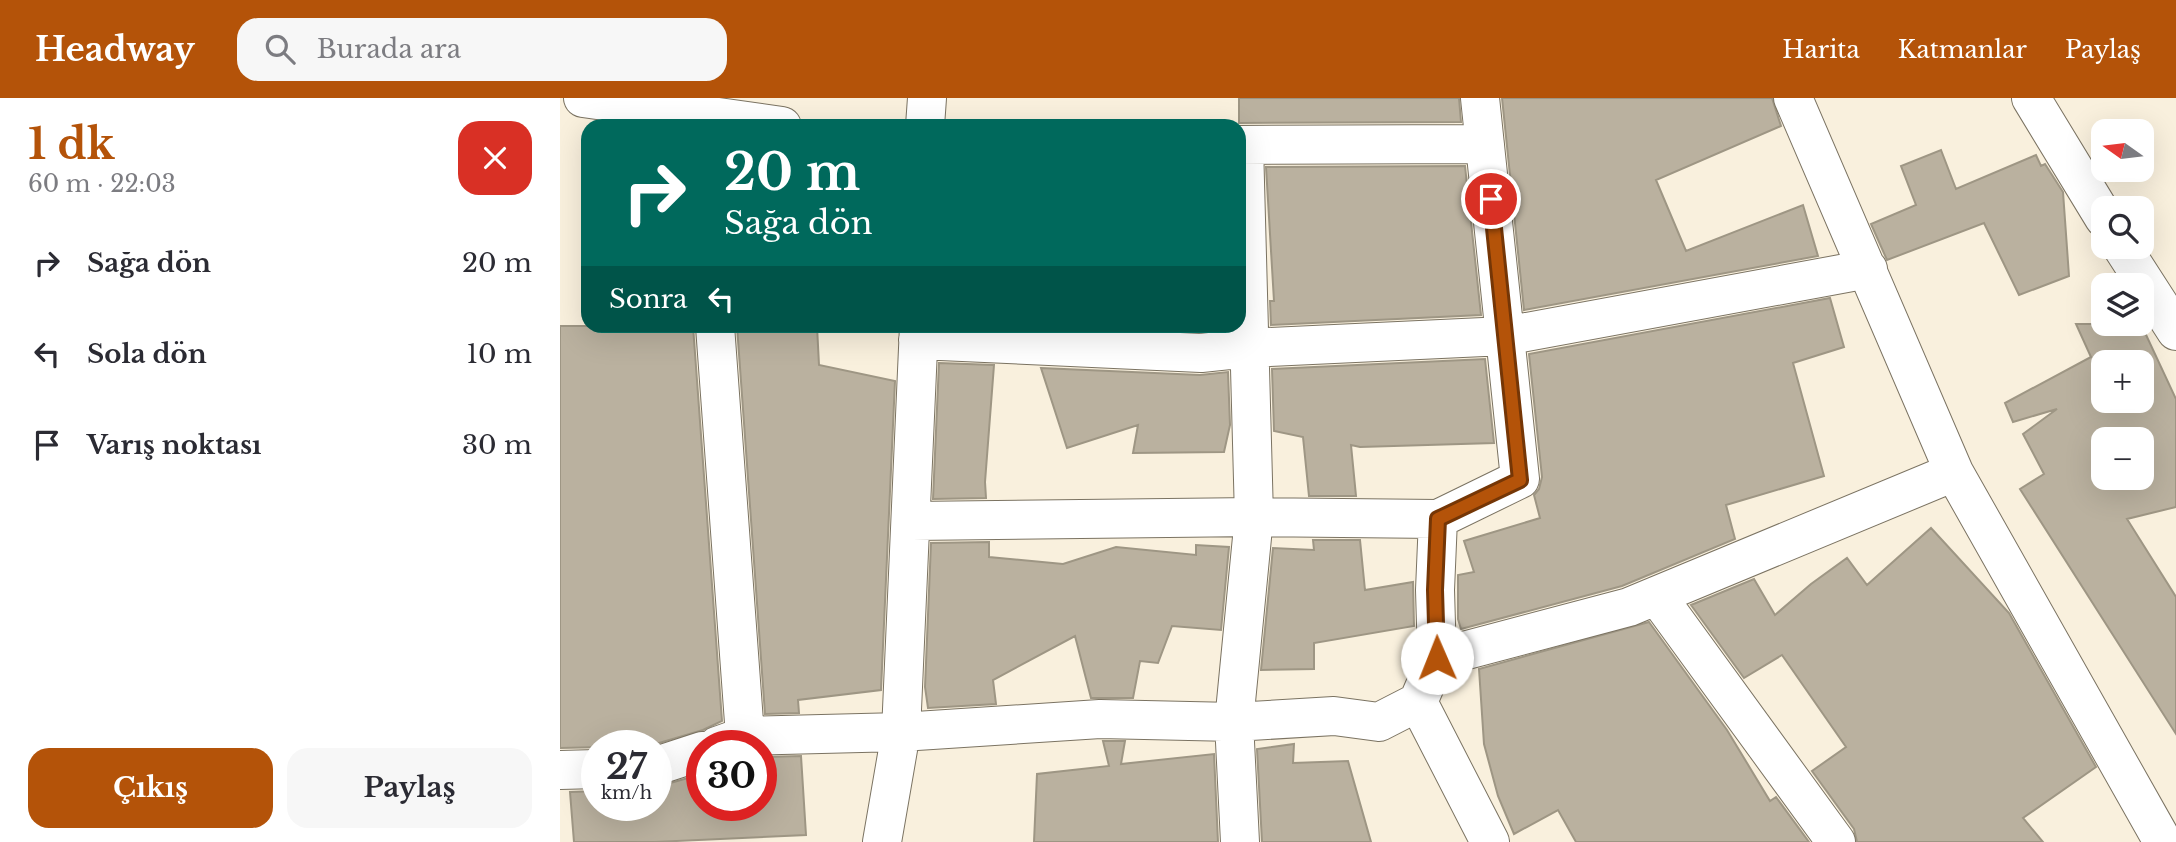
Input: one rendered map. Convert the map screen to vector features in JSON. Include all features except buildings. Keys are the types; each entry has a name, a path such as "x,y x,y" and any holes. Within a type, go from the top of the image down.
{"street":[{"path":"583,98 695,119"},
{"path":"926,119 927,98"},
{"path":"912,521 1254,517 1438,519 1520,480 1480,98"},
{"path":"1793,98 1954,472 2163,842"},
{"path":"2031,98 2091,197"},
{"path":"1246,145 1485,144"},
{"path":"2130,259 2176,331"},
{"path":"932,333 1201,353 1248,348 1506,336 1868,269"},
{"path":"1240,842 1234,722 1254,517 1246,280"},
{"path":"715,333 731,730"},
{"path":"882,842 901,732 919,333"},
{"path":"1437,658 1629,607 1954,472"},
{"path":"777,739 1100,719 1234,722 1334,716 1379,722 1418,702 1437,658 1435,590 1438,519"},
{"path":"1657,596 1836,842"},
{"path":"1418,702 1490,842"},
{"path":"560,769 581,769"}],"route":[{"path":"1437,658 1435,590 1438,519 1520,480 1491,199"}]}
